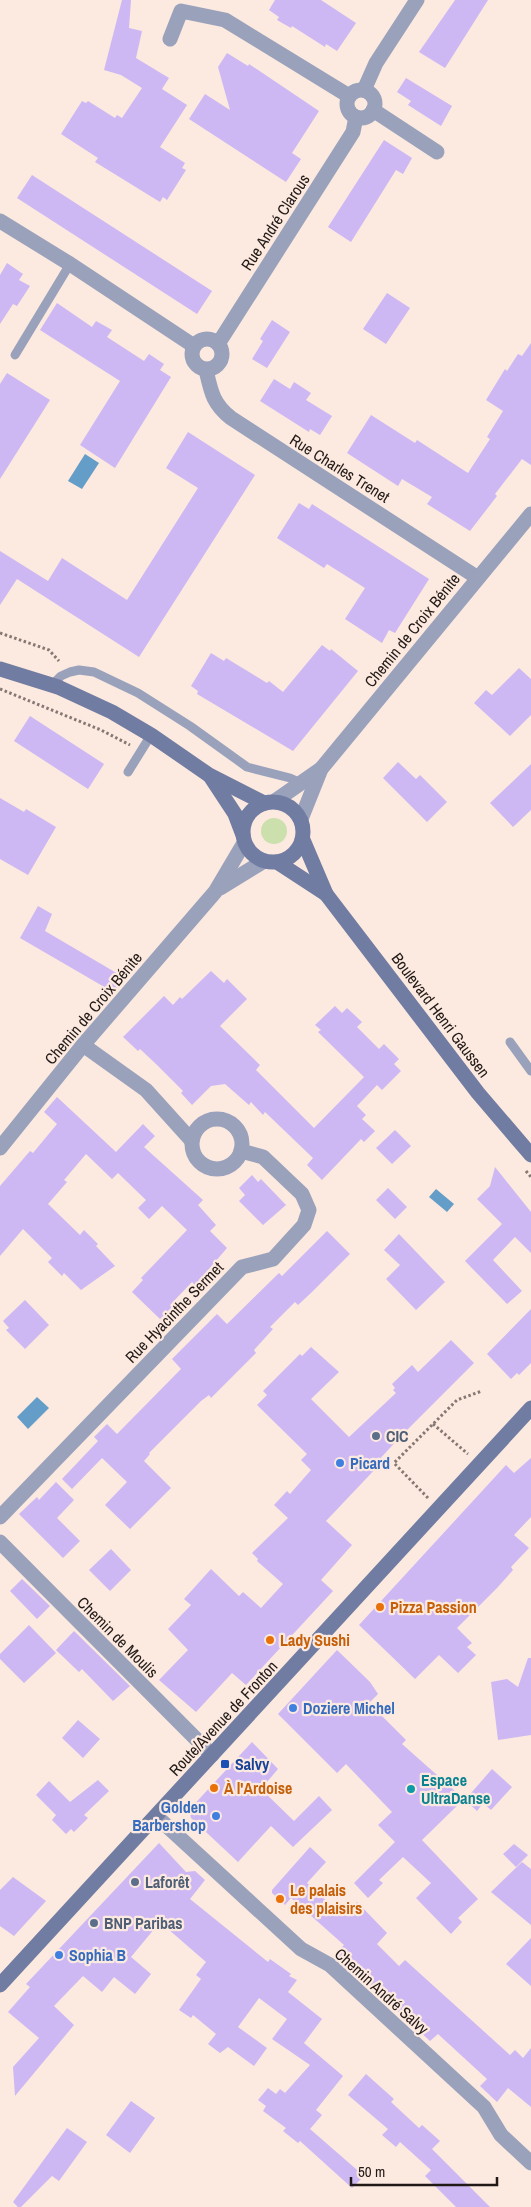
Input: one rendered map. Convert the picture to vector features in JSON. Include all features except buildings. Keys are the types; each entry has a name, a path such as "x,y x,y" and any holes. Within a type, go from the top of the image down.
{"street":[{"path":"364,90 376,63 417,0"},
{"path":"170,39 181,11 224,20 349,96"},
{"path":"358,90 364,90 371,94 375,103 373,110 367,116 356,117 350,113 347,104 349,96 358,90"},
{"path":"373,110 437,152"},
{"name":"Rue André Clarous","path":"218,344 353,132 356,117"},
{"path":"0,221 70,264 194,346"},
{"path":"210,339 218,344 222,355 217,366 206,370 196,366 192,356 194,346 200,340 210,339"},
{"name":"Rue Charles Trenet","path":"206,370 212,396 220,409 231,418 478,578"},
{"name":"Chemin de Croix Bénite","path":"270,802 321,769 531,514"},
{"name":"Boulevard Henri Gaussen","path":"0,669 52,685 112,712 151,735 210,775 270,802 290,807 301,819 303,840 326,894 478,1093 531,1155"},
{"name":"Chemin de Croix Bénite","path":"301,819 321,769"},
{"name":"Boulevard Henri Gaussen","path":"210,775 235,814 249,851 326,894"},
{"path":"243,839 243,824 248,814 255,807 270,802"},
{"name":"Chemin de Croix Bénite","path":"2,1142 83,1044 215,892 243,839"},
{"path":"270,862 293,855 303,840"},
{"name":"Chemin de Croix Bénite","path":"215,892 270,862"},
{"path":"83,1044 146,1090 192,1141"},
{"path":"216,1119 228,1122 237,1129 241,1140 241,1152 236,1161 227,1167 217,1169 206,1167 198,1161 193,1152 192,1141 196,1130 205,1122 216,1119"},
{"name":"Rue Hyacinthe Sermet","path":"0,1517 242,1267 273,1259 304,1225 309,1210 302,1194 263,1157 241,1152"},
{"name":"Route/Avenue de Fronton","path":"0,1985 531,1408"},
{"name":"Chemin de Moulis","path":"0,1542 212,1755"},
{"name":"Chemin André Salvy","path":"156,1816 301,1949 330,1965 484,2107 501,2135 531,2162"}],"lane":[{"path":"15,355 70,264"},
{"path":"52,685 61,676 70,672 79,670 94,672 138,693 190,726 247,767 290,778 301,783"},
{"path":"128,772 151,735"},
{"path":"510,1042 531,1071"}],"path":[{"path":"439,1509 394,1463 457,1400 482,1391"},
{"path":"433,1424 480,1463"}],"green space":[{"path":"274,818 283,822 287,831 283,840 274,844 265,840 261,831 265,822"}],"water":[{"path":"85,454 99,463 82,489 68,481"},
{"path":"436,1189 454,1204 447,1212 429,1197"},
{"path":"37,1397 49,1408 28,1429 17,1417"}],"place":[{"name":"CIC","path":"376,1436"},
{"name":"Picard","path":"340,1463"},
{"name":"Pizza Passion","path":"380,1607"},
{"name":"Lady Sushi","path":"270,1640"},
{"name":"Doziere Michel","path":"293,1708"},
{"name":"Salvy","path":"225,1764"},
{"name":"À l'Ardoise","path":"214,1788"},
{"name":"Espace UltraDanse","path":"411,1789"},
{"name":"Golden Barbershop","path":"216,1816"},
{"name":"Laforêt","path":"135,1882"},
{"name":"Le palais des plaisirs","path":"280,1899"},
{"name":"BNP Paribas","path":"94,1923"},
{"name":"Sophia B","path":"59,1955"}]}
